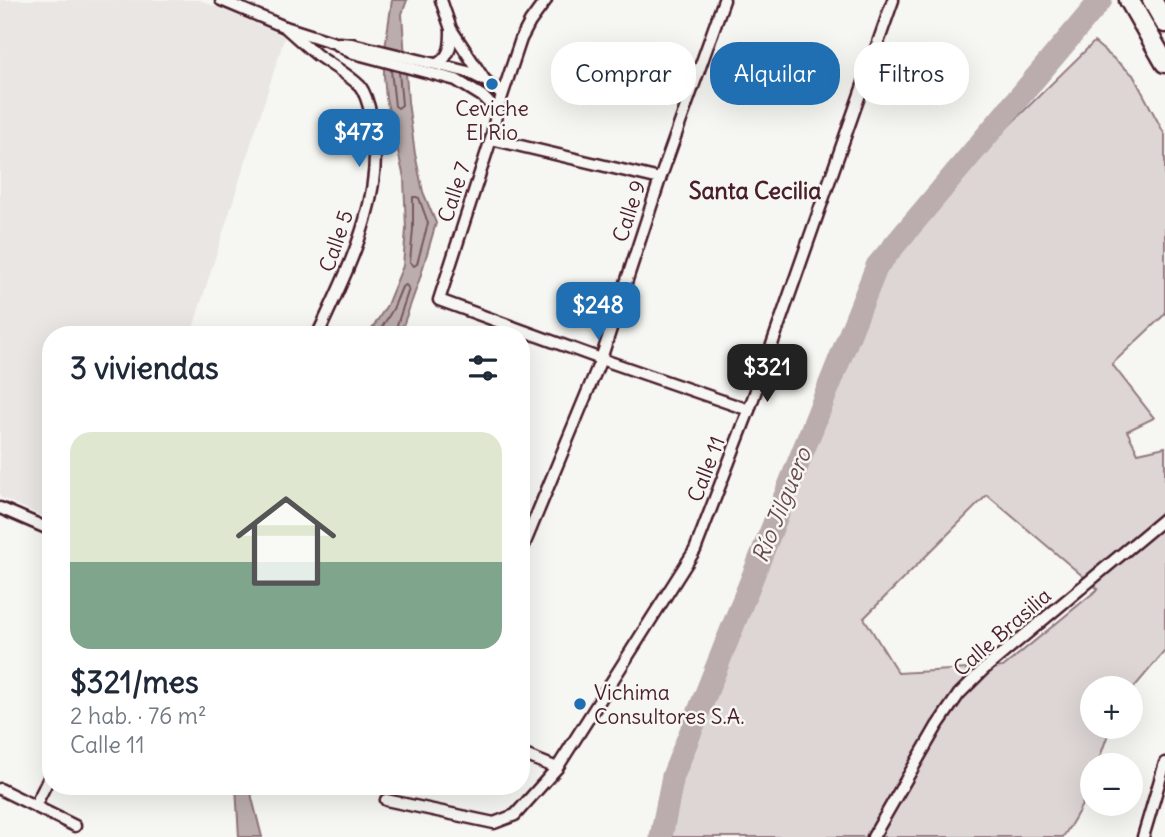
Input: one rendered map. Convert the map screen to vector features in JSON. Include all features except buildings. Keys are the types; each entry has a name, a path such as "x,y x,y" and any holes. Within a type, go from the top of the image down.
{"highway":[{"path":"1129,0 1163,60"},
{"path":"1152,0 1165,23"}],"street":[{"path":"221,0 285,27 335,43 352,44 366,52 425,66 482,96 497,111"},
{"path":"440,0 451,29 486,81"},
{"name":"Calle 7","path":"510,326 439,300 491,139 502,95 522,39 545,0"},
{"name":"Calle 9","path":"530,531 601,359 660,179 724,0"},
{"name":"Calle 11","path":"386,800 494,823 515,815 557,768 695,550 748,411 893,0"},
{"name":"Calle 5","path":"285,27 361,88 369,105 373,124 375,167 366,217 351,263 322,326"},
{"path":"437,65 445,60 450,50 451,29"},
{"path":"425,66 437,65 468,72 486,81 502,95"},
{"path":"491,139 660,179"},
{"name":"Calle 7","path":"530,333 601,359"},
{"path":"601,359 748,411"},
{"path":"0,509 42,526"},
{"name":"Calle Brasilia","path":"873,837 937,726 959,694 983,670 1165,518"},
{"path":"530,757 557,768"},
{"path":"1143,837 1165,763"},
{"path":"0,789 75,826"},
{"path":"35,806 42,792"}],"shaded area":[{"path":"0,0 200,0 285,36 194,326 42,326 42,516 0,497"},
{"path":"1094,42 1133,75 1165,135 1165,314 1112,364 1154,418 1127,431 1138,453 1165,447 1165,651 1143,677 1080,676 1080,739 1106,739 1101,753 1080,753 1080,808 1063,837 661,837 673,776 877,266 929,204","holes":["987,495 1098,589 1003,667 898,673 864,618"]}],"water":[{"path":"392,0 407,0 402,14 408,102 423,192 436,223 403,326 374,326 387,305 403,266 406,229 404,178 386,98 384,55"},
{"path":"237,795 252,795 262,837 239,837"}],"waterway":[{"name":"Río Jilguero","path":"661,837 673,776 877,266 1101,0"}],"place":[{"name":"Ceviche El Rio","path":"492,84"},
{"name":"Vichima Consultores S.A.","path":"580,704"}],"district":[{"name":"Santa Cecilia","path":"755,190"}]}
